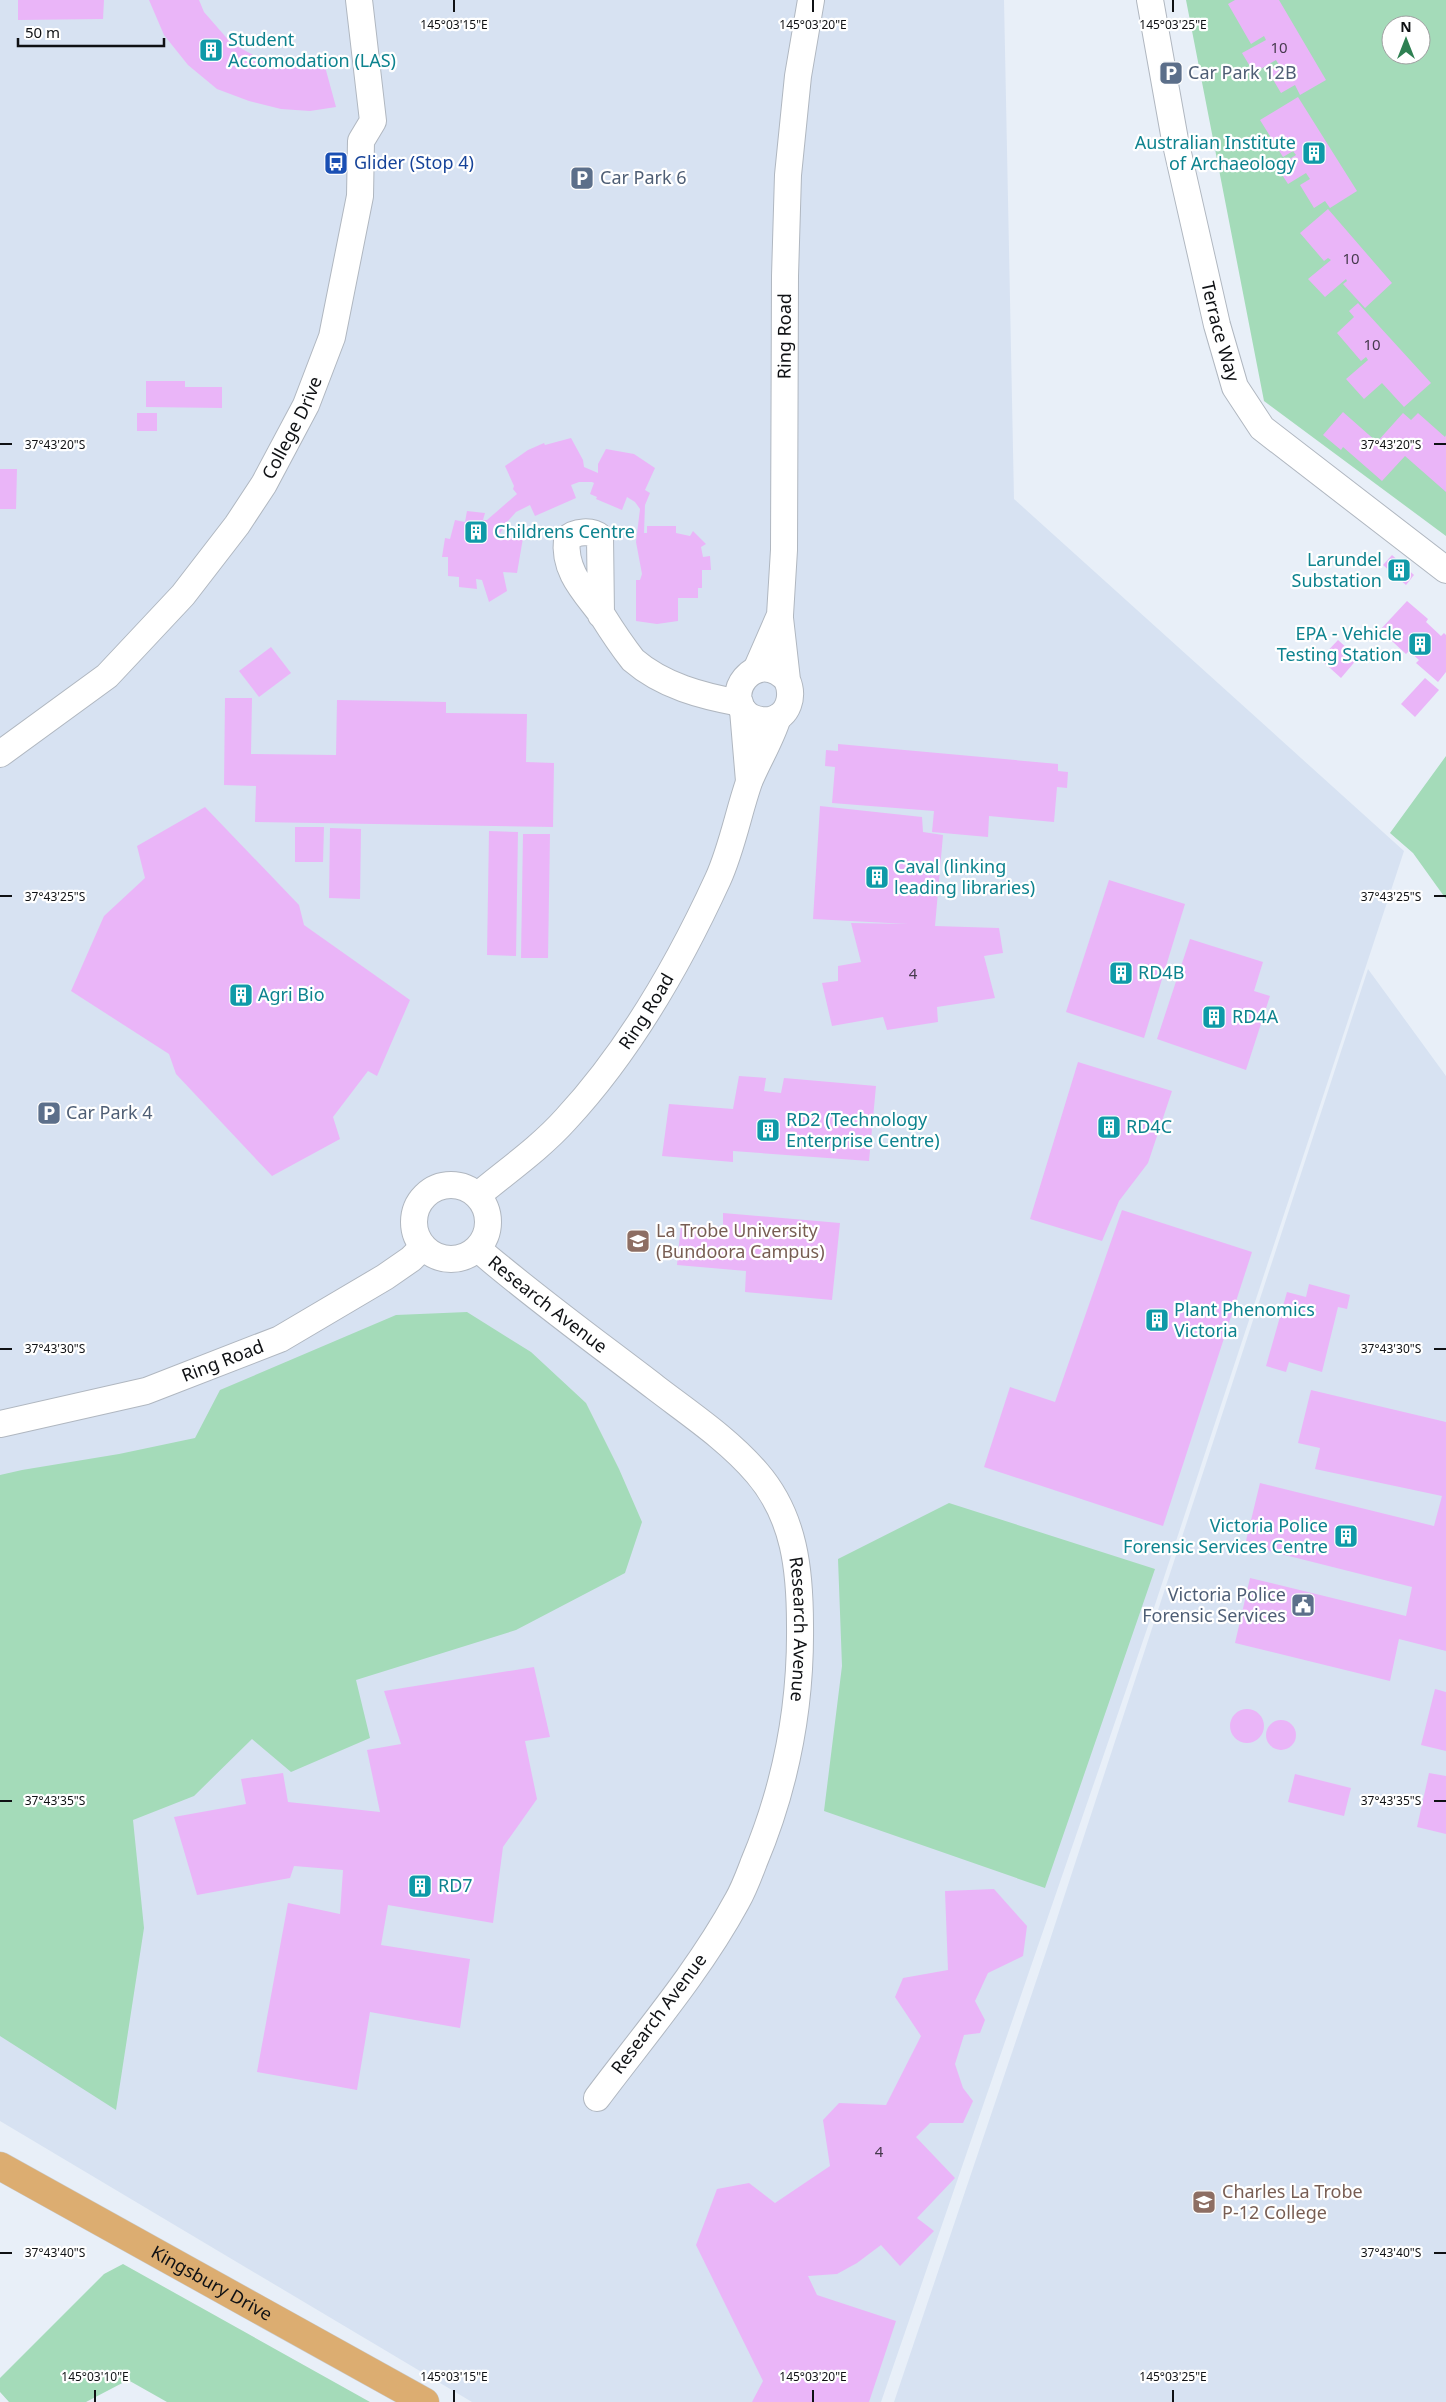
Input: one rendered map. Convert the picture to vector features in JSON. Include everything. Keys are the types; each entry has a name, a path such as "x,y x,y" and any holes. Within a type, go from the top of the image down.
{"main road":[{"name":"Kingsbury Drive","path":"0,2166 425,2402"}],"street":[{"name":"College Drive","path":"0,754 107,676 183,595 207,567 258,492 306,404 332,338 360,196 361,141 373,121 359,0"},
{"name":"Ring Road","path":"751,673 780,615 784,550 785,276 788,175 798,76 811,0"},
{"name":"Terrace Way","path":"1150,0 1175,140 1217,326 1235,387 1262,428 1446,570"},
{"path":"601,615 633,660 657,678 742,707"},
{"path":"751,673 739,689 742,707 749,716 763,721 778,717 789,704 790,688 787,680 780,615"},
{"path":"682,688 712,684 751,673 773,670 787,680"},
{"name":"Ring Road","path":"742,707 749,782"},
{"name":"Ring Road","path":"478,1195 533,1152 567,1118 599,1079 642,1020 684,949 718,878 736,829 749,782 774,733 778,717"},
{"path":"458,1185 478,1195 485,1204 488,1216 488,1228 485,1239 478,1249 468,1256 450,1259 433,1255 423,1247 417,1237 414,1226 414,1214 418,1204 426,1194 436,1188 458,1185"},
{"name":"Ring Road","path":"0,1424 146,1391 280,1339 385,1277 411,1259 423,1247"},
{"name":"Research Avenue","path":"478,1249 508,1275 693,1416 757,1473 783,1514 791,1533 797,1566 800,1601 801,1671 798,1700 785,1770 764,1839 739,1898 714,1941 597,2098"}],"shaded area":[{"name":"La Trobe University (Bundoora Campus)","path":"0,0 1004,0 1014,499 1404,851 1146,1632 881,2402 472,2402 0,2121"},
{"path":"1368,969 1446,1076 1446,2402 894,2402 1048,1946"}],"green space":[{"path":"1186,0 1446,0 1446,536 1264,401"},
{"path":"1446,756 1446,899 1413,853 1390,833"},
{"path":"467,1312 531,1352 586,1403 619,1469 642,1522 625,1573 516,1630 356,1680 370,1738 291,1772 252,1739 194,1796 133,1820 144,1928 116,2110 0,2036 0,1475 119,1454 195,1438 220,1390 396,1315"},
{"path":"949,1503 1155,1569 1045,1888 824,1811 842,1666 838,1559"},
{"path":"123,2264 370,2402 167,2402 128,2380 86,2402 9,2402 0,2392 0,2378 104,2274"}],"building":[{"path":"18,0 104,0 103,19 18,20"},
{"name":"Student Accomodation (LAS)","path":"149,0 199,0 204,12 231,43 259,58 298,65 324,63 336,107 310,111 281,109 249,101 217,89 188,65 164,35"},
{"path":"1235,0 1279,0 1326,80 1300,95 1295,85 1281,93 1268,71 1279,65 1276,60 1254,73 1242,53 1266,40 1264,36 1251,44 1228,4"},
{"name":"Australian Institute of Archaeology","path":"1298,97 1357,191 1330,208 1325,201 1314,208 1300,185 1310,179 1306,173 1288,184 1277,167 1296,155 1293,151 1283,157 1260,120"},
{"path":"1328,209 1392,283 1365,308 1343,284 1347,281 1346,279 1325,297 1308,279 1331,260 1328,258 1324,261 1300,233"},
{"path":"1358,303 1431,383 1404,407 1382,383 1364,399 1346,379 1368,360 1366,357 1361,361 1337,333 1354,317 1349,311"},
{"path":"146,381 185,381 185,387 222,387 222,408 146,407"},
{"path":"1343,412 1377,442 1403,413 1411,420 1418,413 1445,437 1446,435 1446,492 1405,456 1382,481 1343,447 1341,450 1323,435"},
{"path":"137,413 157,413 157,431 137,431"},
{"name":"Childrens Centre","path":"571,438 583,460 584,467 598,473 598,464 606,449 634,454 655,468 645,490 650,493 645,505 644,533 647,533 647,526 676,526 676,533 690,536 693,531 706,544 701,547 703,557 710,556 711,570 702,570 702,588 698,588 698,598 678,598 678,621 657,624 636,621 636,580 640,580 642,574 636,542 640,509 635,502 627,497 622,510 596,499 597,497 590,494 594,483 592,482 579,482 571,485 576,498 535,516 530,505 516,512 507,522 499,535 523,538 517,573 503,572 507,591 489,602 482,580 476,579 477,589 459,587 459,577 448,576 448,557 442,557 445,538 450,539 455,520 465,522 467,511 485,513 483,520 487,520 517,494 513,489 514,486 505,466 528,450 544,443 545,445"},
{"path":"0,469 17,469 16,509 0,509"},
{"name":"Larundel Substation","path":"1392,555 1414,575 1406,585 1383,565"},
{"name":"EPA - Vehicle Testing Station","path":"1407,601 1428,619 1426,622 1441,636 1444,633 1446,635 1446,672 1438,682 1416,663 1419,660 1409,651 1406,654 1380,630"},
{"path":"1338,640 1358,658 1341,678 1320,659"},
{"path":"271,647 291,673 259,697 239,671"},
{"path":"1425,678 1439,690 1415,717 1401,704"},
{"path":"225,698 252,698 251,754 336,755 337,700 446,702 446,713 527,714 526,762 554,763 553,827 255,822 256,786 224,785"},
{"path":"838,744 1058,764 1058,771 1068,772 1067,788 1057,787 1054,822 989,816 988,837 932,832 934,811 832,803 835,767 825,766 826,750 838,751"},
{"path":"820,806 922,817 923,832 943,835 935,926 999,928 1003,953 984,956 995,998 937,1007 938,1022 887,1030 883,1017 832,1026 822,983 838,981 838,966 861,962 851,923 908,924 813,919"},
{"name":"Agri Bio","path":"205,807 299,905 304,925 410,1000 377,1076 368,1071 333,1117 340,1139 272,1176 176,1074 169,1054 71,991 104,916 145,878 137,846"},
{"path":"295,827 324,827 323,862 295,862"},
{"path":"330,828 361,829 360,899 329,898"},
{"path":"489,831 518,832 516,956 487,955"},
{"path":"523,834 550,834 548,958 521,958"},
{"name":"RD4B","path":"1109,880 1185,904 1144,1038 1066,1012"},
{"name":"RD4A","path":"1190,939 1263,962 1254,991 1270,996 1246,1070 1157,1039"},
{"name":"RD4C","path":"1078,1062 1172,1091 1148,1163 1119,1201 1102,1241 1030,1219"},
{"name":"RD2 (Technology Enterprise Centre)","path":"739,1076 766,1078 764,1091 781,1093 784,1078 876,1086 869,1161 733,1151 733,1162 662,1156 669,1104 733,1109"},
{"name":"Plant Phenomics Victoria","path":"1122,1210 1252,1252 1163,1526 984,1467 1010,1387 1055,1402"},
{"path":"723,1213 840,1223 832,1300 745,1292 746,1271 677,1265 681,1224 723,1227"},
{"path":"1309,1284 1350,1295 1347,1309 1338,1307 1322,1372 1289,1362 1286,1372 1266,1366 1287,1292 1306,1297"},
{"name":"Victoria Police Forensic Services Centre","path":"1311,1390 1446,1422 1446,1651 1399,1639 1390,1681 1235,1643 1250,1578 1406,1616 1412,1587 1245,1545 1260,1483 1434,1526 1442,1496 1315,1469 1320,1448 1298,1443"},
{"name":"RD7","path":"534,1667 550,1737 525,1741 537,1799 503,1847 493,1923 388,1905 381,1945 470,1959 460,2028 370,2012 357,2090 257,2072 288,1903 340,1914 343,1870 294,1866 290,1878 197,1895 174,1817 246,1804 241,1779 283,1773 288,1802 380,1812 367,1750 401,1744 384,1691"},
{"path":"1435,1689 1446,1692 1446,1751 1421,1745"},
{"path":"1247,1709 1259,1714 1264,1726 1259,1738 1247,1743 1235,1738 1230,1726 1235,1714"},
{"path":"1281,1720 1292,1724 1296,1735 1292,1746 1281,1750 1270,1746 1266,1735 1270,1724"},
{"path":"1429,1773 1446,1776 1446,1834 1417,1827"},
{"path":"1295,1774 1351,1788 1344,1816 1288,1802"},
{"path":"994,1889 1027,1926 1023,1956 988,1973 975,2001 985,2020 980,2033 964,2035 955,2064 963,2088 973,2101 963,2123 930,2123 916,2137 955,2178 917,2218 934,2231 900,2266 881,2245 857,2263 837,2274 808,2276 817,2295 896,2321 869,2402 752,2402 763,2381 696,2245 717,2189 749,2183 775,2203 830,2166 823,2120 839,2103 886,2105 921,2036 895,1997 903,1978 948,1970 945,1891"}],"place":[{"name":"Student Accomodation (LAS)","path":"211,50"},
{"name":"Car Park 12B","path":"1171,73"},
{"name":"Australian Institute of Archaeology","path":"1314,153"},
{"name":"Glider (Stop 4)","path":"336,163"},
{"name":"Car Park 6","path":"582,178"},
{"name":"Childrens Centre","path":"476,532"},
{"name":"Larundel Substation","path":"1399,570"},
{"name":"EPA - Vehicle Testing Station","path":"1420,644"},
{"name":"Caval (linking leading libraries)","path":"877,877"},
{"name":"RD4B","path":"1121,973"},
{"name":"Agri Bio","path":"241,995"},
{"name":"RD4A","path":"1214,1017"},
{"name":"Car Park 4","path":"49,1113"},
{"name":"RD4C","path":"1109,1127"},
{"name":"RD2 (Technology Enterprise Centre)","path":"768,1130"},
{"name":"La Trobe University (Bundoora Campus)","path":"638,1241"},
{"name":"Plant Phenomics Victoria","path":"1157,1320"},
{"name":"Victoria Police Forensic Services Centre","path":"1346,1536"},
{"name":"Victoria Police Forensic Services","path":"1303,1605"},
{"name":"RD7","path":"420,1886"},
{"name":"Charles La Trobe P-12 College","path":"1204,2202"}]}
